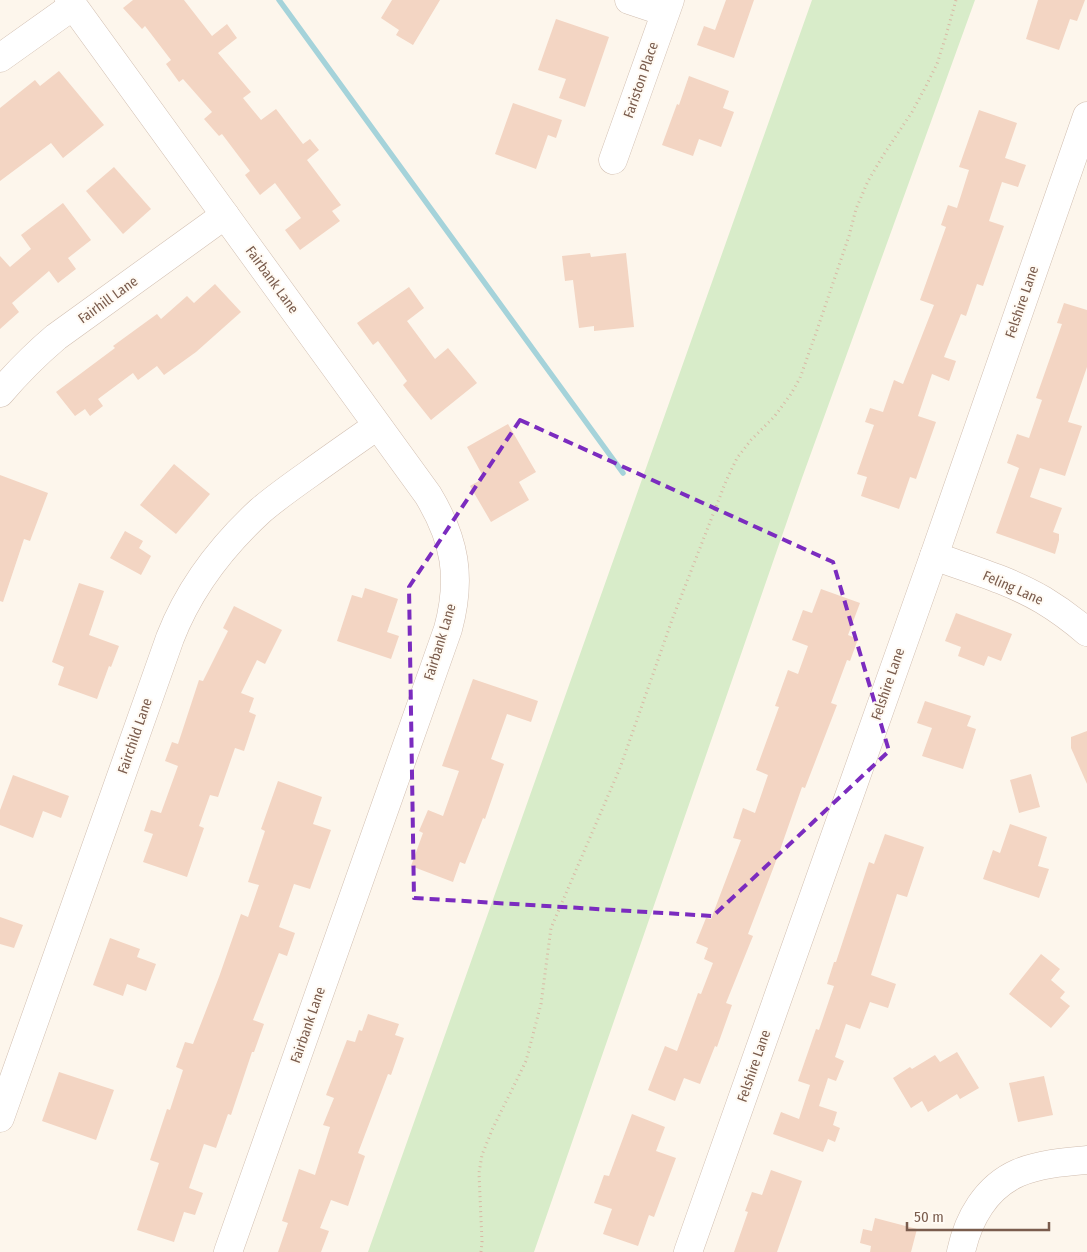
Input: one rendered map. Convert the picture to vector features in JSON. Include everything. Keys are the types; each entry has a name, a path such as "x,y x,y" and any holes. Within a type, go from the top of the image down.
{"street":[{"path":"629,0 668,6"},
{"path":"0,58 71,3"},
{"name":"Fairbank Lane","path":"71,3 428,495 448,534 454,560 455,588 448,629 228,1252"},
{"name":"Fariston Place","path":"613,160 668,6"},
{"name":"Felshire Lane","path":"688,1252 1087,116"},
{"name":"Fairhill Lane","path":"0,394 22,368 56,337 225,215"},
{"name":"Fairchild Lane","path":"0,1118 170,638 188,598 217,557 261,510 377,426"},
{"name":"Feling Lane","path":"934,556 1022,589 1060,610 1087,632"},
{"path":"961,1252 969,1225 981,1204 992,1191 1007,1179 1032,1168 1087,1160"}],"path":[{"path":"481,1252 479,1174 482,1155 492,1130 526,1061 541,1004 551,928 620,768 672,620 726,481 737,458 750,440 774,417 792,394 800,378 849,236 856,209 868,180 912,112 926,86 945,39 956,0"}],"highlighted area":[{"path":"520,420 833,562 889,751 713,916 414,898 409,587"}],"green space":[{"path":"812,0 975,0 802,478 534,1252 368,1252"}],"building":[{"path":"133,0 184,0 212,36 227,24 237,38 218,53 251,92 243,98 261,120 276,109 303,144 310,139 319,150 307,160 341,205 332,211 340,221 300,250 285,230 301,218 275,183 260,195 245,175 250,171 222,134 219,136 204,119 212,112 183,79 179,82 166,64 171,60 145,26 142,29 123,8"},
{"path":"392,0 440,0 413,45 396,35 399,30 381,18"},
{"path":"726,0 754,0 734,58 697,45 704,26 715,30"},
{"path":"1038,0 1085,0 1077,21 1070,19 1059,50 1026,39"},
{"path":"556,19 609,37 585,107 559,98 566,79 538,70"},
{"path":"59,71 104,125 63,158 51,143 0,181 0,108 35,80 40,86"},
{"path":"689,76 729,91 723,108 734,112 721,147 699,139 693,156 662,145"},
{"path":"513,103 562,120 556,138 548,135 536,169 495,154"},
{"path":"979,110 1017,123 1005,158 1026,165 1018,187 1002,182 989,221 1004,226 983,286 977,284 966,316 961,314 944,357 956,361 949,381 932,374 918,416 936,422 916,479 910,477 899,509 861,496 867,477 857,474 874,425 865,422 870,408 883,412 894,380 903,384 934,305 920,300 946,227 941,225 948,205 957,208 969,170 959,167"},
{"path":"114,167 151,209 123,234 86,191"},
{"path":"63,203 91,240 68,258 76,269 58,283 49,271 12,303 19,312 0,329 0,256 10,267 31,249 21,235"},
{"path":"590,253 591,257 626,253 634,327 594,331 594,326 579,328 573,280 565,281 562,256"},
{"path":"215,284 241,312 196,352 164,375 157,366 138,380 133,373 98,399 103,406 90,416 85,409 75,416 56,392 115,348 113,346 157,314 161,319 187,296 194,303"},
{"path":"409,287 424,308 407,321 435,359 448,348 477,383 431,420 403,385 407,381 378,341 373,345 357,323"},
{"path":"1064,303 1087,310 1087,367 1068,422 1082,426 1065,476 1040,468 1030,497 1062,508 1053,532 1059,534 1055,554 996,533 1019,468 1007,463 1017,434 1029,438 1042,400 1036,398 1062,324 1057,323"},
{"path":"508,424 536,472 519,482 529,500 491,522 470,486 484,478 467,447"},
{"path":"174,464 210,494 176,534 140,505"},
{"path":"0,475 48,493 30,541 24,539 3,602 0,601"},
{"path":"125,531 143,541 139,548 151,556 141,575 110,558"},
{"path":"79,583 104,591 89,635 119,646 111,667 109,666 97,699 58,685 64,667 52,662"},
{"path":"365,588 398,599 387,632 399,636 391,659 337,641 352,595 362,598"},
{"path":"821,589 860,603 848,635 858,639 850,661 847,660 831,703 837,705 805,788 802,787 748,934 753,936 726,1003 732,1005 717,1047 715,1046 700,1084 684,1078 675,1101 648,1090 665,1046 677,1051 698,993 701,994 713,963 704,959 708,948 696,943 706,918 711,919 741,840 733,838 743,808 755,813 768,775 756,770 779,707 775,706 788,670 798,674 808,646 792,640 803,610 812,613"},
{"path":"234,606 282,630 265,664 257,660 241,693 254,698 249,712 256,715 244,751 235,748 218,797 210,795 199,826 204,828 187,877 143,862 153,834 144,831 151,810 161,813 178,766 165,761 172,742 178,744 199,680 203,681 228,631 223,628"},
{"path":"956,613 1012,634 1001,661 988,656 984,666 958,656 961,647 945,641"},
{"path":"473,679 538,701 531,722 507,714 491,759 504,764 485,819 483,818 465,864 460,862 453,882 411,866 423,833 419,831 428,810 443,816 459,771 442,766"},
{"path":"925,701 971,716 967,726 976,729 963,769 922,756 932,728 917,723"},
{"path":"1087,731 1087,784 1071,748 1071,737"},
{"path":"1031,774 1040,807 1019,813 1010,780"},
{"path":"13,775 69,796 61,818 43,811 33,838 0,825 0,810"},
{"path":"278,781 322,797 313,824 331,830 310,889 294,884 279,927 295,933 287,956 279,953 253,1020 264,1024 254,1052 252,1052 231,1115 228,1114 216,1148 204,1144 189,1188 203,1193 195,1215 184,1212 174,1242 137,1230 159,1163 150,1160 167,1109 170,1110 183,1070 176,1067 185,1042 193,1044 241,914 248,917 259,885 248,882 265,831 261,829"},
{"path":"1010,824 1047,837 1038,866 1049,869 1039,898 983,879 993,850 1000,853"},
{"path":"885,834 924,847 907,897 897,894 871,975 896,984 888,1008 870,1002 860,1029 846,1024 835,1057 844,1061 836,1081 828,1078 819,1106 837,1112 833,1125 840,1128 835,1142 828,1139 823,1152 773,1134 781,1112 799,1119 810,1085 798,1081 816,1029 819,1030 834,986 827,984 869,862 874,864"},
{"path":"0,917 23,925 14,948 0,944"},
{"path":"110,938 140,949 137,957 156,964 146,991 127,984 123,996 93,985"},
{"path":"1041,954 1060,969 1051,980 1065,992 1060,998 1070,1006 1051,1028 1009,994"},
{"path":"368,1014 399,1024 395,1035 404,1038 391,1075 388,1074 358,1153 365,1156 348,1206 331,1200 320,1228 329,1231 321,1252 278,1252 288,1223 282,1221 299,1169 315,1175 330,1127 323,1125 334,1098 326,1095 347,1040 355,1042 359,1030 362,1031"},
{"path":"957,1052 979,1088 960,1099 957,1094 928,1112 922,1101 911,1108 893,1078 935,1055 940,1062"},
{"path":"59,1072 114,1090 96,1140 42,1121"},
{"path":"1044,1076 1053,1115 1018,1122 1009,1083"},
{"path":"632,1114 665,1127 656,1151 676,1158 654,1217 649,1215 638,1246 603,1234 612,1209 594,1203 604,1175 609,1176"},
{"path":"771,1170 802,1181 777,1252 734,1252 748,1212 745,1211 752,1192 762,1195"},
{"path":"875,1218 917,1229 911,1252 870,1252 871,1246 860,1243 863,1229 872,1231"}],"waterway":[{"path":"279,0 623,473"}]}
